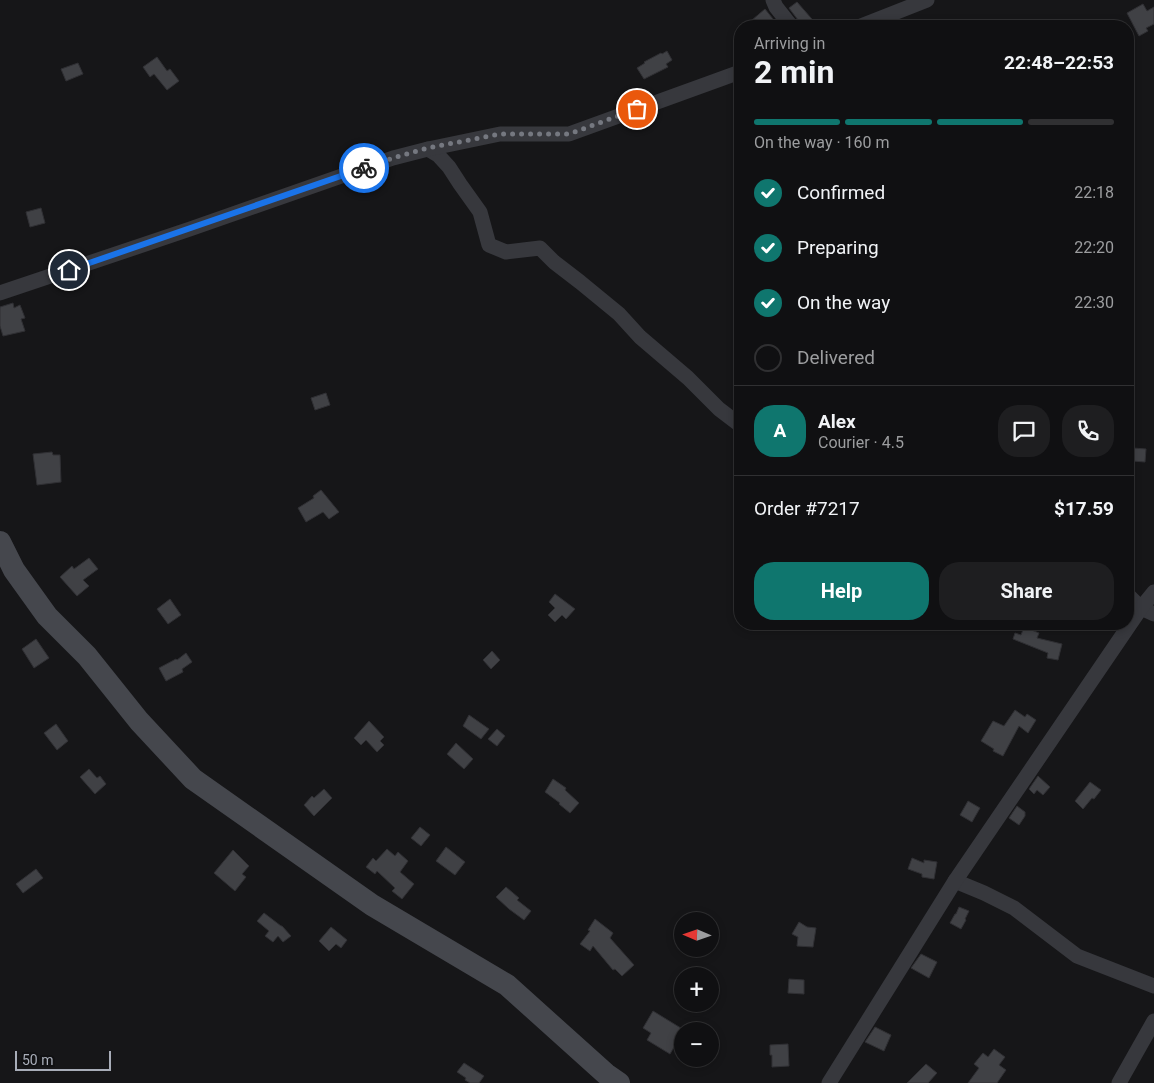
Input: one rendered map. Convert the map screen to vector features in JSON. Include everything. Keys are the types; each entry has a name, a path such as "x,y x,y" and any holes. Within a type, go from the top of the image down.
{"main road":[{"path":"0,542 14,570 47,616 87,656 139,721 193,779 372,905 507,985 606,1074 619,1083"}],"street":[{"path":"774,0 776,7 786,20"},
{"path":"876,20 927,0"},
{"path":"0,294 393,158 428,148 500,134 569,134 734,74"},
{"path":"428,148 438,155 449,167 480,212 489,245 506,252 540,248 554,262 619,314 640,337 734,420"},
{"path":"1134,629 1147,611 1154,592"},
{"path":"1134,600 1147,611"},
{"path":"829,1083 955,881 1133,630"},
{"path":"955,881 1014,908 1077,956 1154,986"},
{"path":"1118,1083 1154,1021"}],"building":[{"path":"797,2 813,20 798,20 789,8"},
{"path":"1143,4 1147,11 1154,7 1154,24 1146,28 1148,31 1139,36 1134,26 1134,20 1131,20 1127,13"},
{"path":"765,9 773,19 772,20 752,20"},
{"path":"667,51 672,60 666,64 668,67 644,79 637,68 644,62"},
{"path":"157,57 167,71 170,69 179,81 167,90 154,74 150,77 143,67"},
{"path":"78,63 83,74 66,81 61,69"},
{"path":"41,208 45,223 30,227 26,212"},
{"path":"13,303 14,308 20,305 25,318 21,319 25,331 3,336 0,326 0,307"},
{"path":"326,393 330,405 315,410 311,398"},
{"path":"1134,448 1146,449 1145,462 1134,461"},
{"path":"52,452 53,455 60,455 61,482 37,485 33,454"},
{"path":"321,490 339,512 329,519 323,512 306,522 298,508 314,498 313,496"},
{"path":"89,558 98,569 83,580 89,586 77,596 60,577 72,566 74,569"},
{"path":"555,594 575,609 566,619 562,615 555,622 548,615 555,608 549,602"},
{"path":"170,599 181,615 168,624 157,609"},
{"path":"1023,630 1032,630 1039,633 1037,638 1062,644 1058,660 1047,658 1048,653 1013,639 1015,633 1021,635"},
{"path":"36,639 49,658 34,668 22,649"},
{"path":"492,651 500,660 491,669 483,660"},
{"path":"186,653 192,662 182,669 183,672 166,681 159,668 177,660"},
{"path":"1015,710 1025,717 1027,714 1036,720 1028,733 1019,726 1003,756 993,751 994,749 981,741 993,721 1004,726"},
{"path":"469,715 489,729 481,739 463,726"},
{"path":"369,721 384,737 380,741 384,745 377,752 366,740 361,745 354,738"},
{"path":"56,724 68,741 57,750 44,733"},
{"path":"497,729 505,736 497,746 488,739"},
{"path":"456,743 473,759 464,769 447,754"},
{"path":"89,769 97,778 100,776 106,784 95,794 80,777"},
{"path":"1038,776 1050,787 1043,795 1037,790 1034,794 1029,789"},
{"path":"553,779 566,788 565,790 579,803 570,813 545,792"},
{"path":"1090,782 1101,790 1083,809 1075,801"},
{"path":"324,789 332,798 314,816 304,805 312,796 314,798"},
{"path":"968,801 980,808 972,822 960,815"},
{"path":"1017,806 1025,812 1025,816 1019,825 1009,818"},
{"path":"420,827 430,835 421,846 411,838"},
{"path":"446,847 465,862 455,875 436,861"},
{"path":"387,849 395,856 398,852 408,861 400,872 414,884 402,899 392,891 395,888 377,871 375,874 366,867 373,858 376,861"},
{"path":"233,850 249,866 242,874 246,877 235,891 214,873"},
{"path":"912,858 924,863 924,860 937,862 934,879 922,877 922,874 908,869"},
{"path":"36,869 43,878 23,893 16,884"},
{"path":"506,887 519,898 517,900 531,911 524,920 496,897"},
{"path":"959,907 969,911 961,929 950,923"},
{"path":"264,913 282,926 291,936 283,942 278,936 273,942 265,936 269,931 257,921"},
{"path":"595,919 613,933 610,938 634,965 622,976 615,969 613,970 593,946 590,951 580,944 590,931 588,930"},
{"path":"799,922 807,927 816,928 813,947 797,946 798,937 792,934"},
{"path":"331,927 347,940 341,948 336,944 329,951 319,941"},
{"path":"921,954 937,962 929,978 911,968"},
{"path":"789,979 804,980 804,994 788,993"},
{"path":"653,1011 674,1024 674,1047 670,1054 647,1040 651,1033 643,1028"},
{"path":"875,1027 891,1035 884,1051 865,1042"},
{"path":"788,1044 789,1066 772,1067 770,1045"},
{"path":"994,1049 1005,1057 999,1065 1006,1070 997,1083 968,1083 979,1068 974,1064 983,1053 988,1057"},
{"path":"464,1063 484,1076 479,1083 470,1083 457,1072"},
{"path":"926,1064 937,1073 928,1083 907,1083"}],"way so far":[{"path":"364,168 428,148 500,134 569,134 637,109"}],"route":[{"path":"69,270 364,168"}]}
